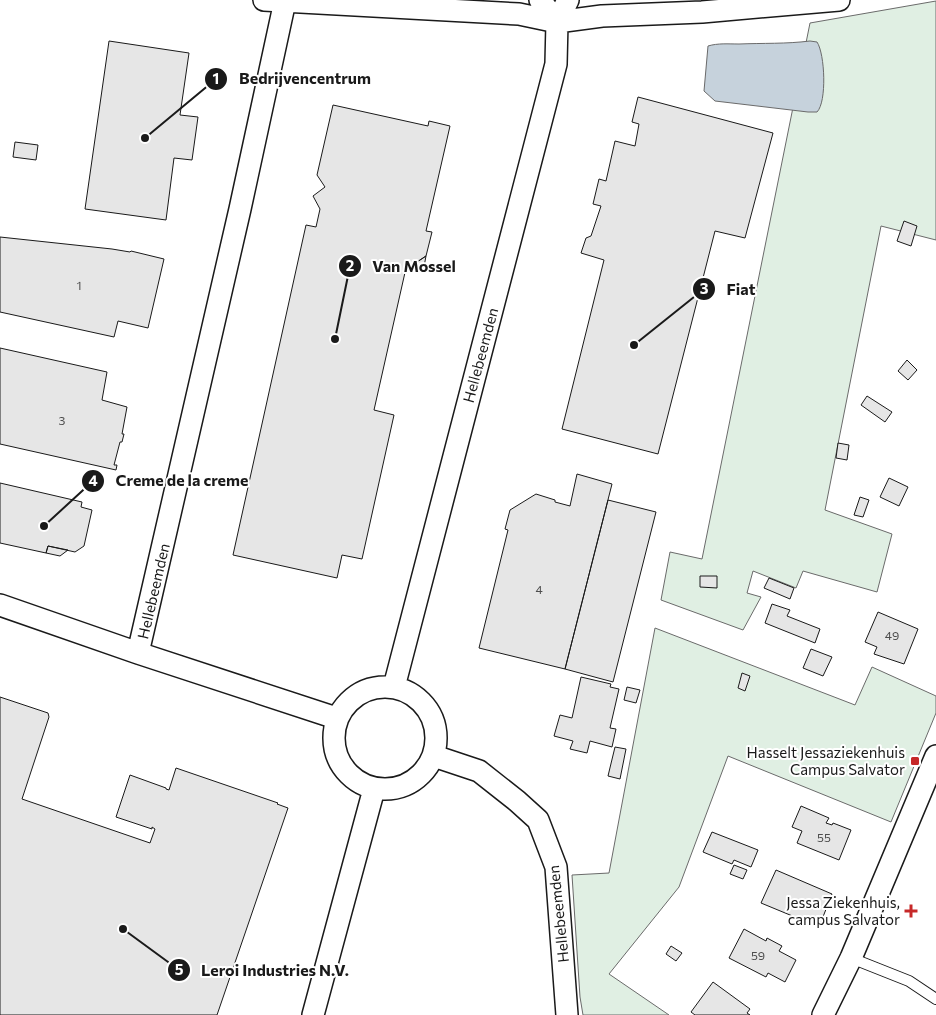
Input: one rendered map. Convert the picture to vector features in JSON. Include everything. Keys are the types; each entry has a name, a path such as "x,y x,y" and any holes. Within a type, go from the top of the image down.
{"street":[{"path":"264,0 520,14 557,22 602,16 702,12 839,0"},
{"path":"540,0 557,22"},
{"path":"557,22 568,0"},
{"name":"Hellebeemden","path":"138,653 240,208 285,1"},
{"name":"Hellebeemden","path":"394,687 556,64 557,22"},
{"name":"Hellebeemden","path":"0,605 138,653 336,718"},
{"path":"376,687 394,687 415,696 430,712 437,734 434,756 420,776 399,788 374,789 354,780 339,763 333,741 336,718 346,704 360,693 376,687"},
{"name":"Hellebeemden","path":"434,756 479,771 518,801 538,820 556,867 567,1015"},
{"path":"823,1015 851,958 936,756"},
{"path":"313,1015 374,789"}],"lane":[{"path":"851,958 909,981 936,999"}],"green space":[{"path":"936,1 936,240 881,226 825,510 892,534 877,592 803,571 796,588 753,571 747,593 761,597 743,630 661,600 670,552 702,559 810,23"},
{"path":"655,628 855,705 872,667 936,696 936,713 891,822 728,756 679,887 609,974 669,1015 583,1015 580,997 572,875 609,873"}],"shaded area":[{"path":"817,42 820,48 823,67 824,89 817,112 715,101 704,91 708,46"}],"building":[{"path":"109,41 189,53 180,115 198,117 192,160 174,158 166,220 85,209"},
{"path":"638,97 773,133 745,238 715,231 658,454 562,429 604,260 581,253 586,238 591,236 601,206 593,204 599,179 606,181 615,141 635,146 639,124 632,122"},
{"path":"333,105 428,126 429,121 450,126 426,231 432,232 426,256 406,268 374,410 394,415 362,559 342,555 337,578 233,555 306,225 316,227 320,209 313,196 325,187 317,175"},
{"path":"15,142 38,145 36,160 13,157"},
{"path":"904,221 917,226 911,246 897,241"},
{"path":"0,237 131,251 164,259 148,328 118,321 114,337 0,312"},
{"path":"426,256 423,272 408,268"},
{"path":"0,348 107,372 102,400 127,407 122,434 124,434 114,465 117,465 116,470 0,444"},
{"path":"907,360 917,370 908,380 898,371"},
{"path":"867,396 892,412 885,422 861,405"},
{"path":"838,443 849,445 847,460 836,458"},
{"path":"577,474 612,484 565,669 479,648 508,530 505,529 510,510 536,494 570,506"},
{"path":"889,478 908,487 899,506 880,497"},
{"path":"0,483 82,502 81,507 92,510 84,546 75,552 48,546 46,553 0,543"},
{"path":"860,497 869,500 863,517 854,515"},
{"path":"608,500 656,512 613,682 565,669"},
{"path":"48,546 68,550 60,556 46,553"},
{"path":"700,576 717,576 717,588 700,587"},
{"path":"769,578 794,588 790,599 764,588"},
{"path":"772,604 790,610 787,616 820,629 815,643 765,623"},
{"path":"878,612 918,629 904,664 874,654 877,647 865,642"},
{"path":"811,649 832,657 823,676 803,668"},
{"path":"742,673 750,676 745,691 738,688"},
{"path":"581,677 611,684 610,687 619,689 610,728 616,729 612,747 590,741 587,753 570,749 573,741 554,736 560,715 572,718"},
{"path":"627,687 640,690 636,703 624,700"},
{"path":"0,697 48,713 49,717 22,799 150,843 155,829 116,817 130,775 169,790 176,768 288,808 217,1015 0,1015"},
{"path":"615,747 626,749 620,779 608,776"},
{"path":"801,806 829,818 826,823 832,825 833,823 851,830 839,860 797,843 802,831 792,827"},
{"path":"712,832 758,850 751,867 734,860 732,864 703,852"},
{"path":"734,865 747,870 743,879 730,874"},
{"path":"776,870 832,894 819,927 761,903"},
{"path":"744,929 766,941 767,938 782,946 779,951 796,960 785,982 768,973 766,977 729,958"},
{"path":"671,946 682,953 676,961 666,954"},
{"path":"713,982 750,1009 747,1013 750,1015 695,1015 691,1012"}],"place":[{"name":"Bedrijvencentrum","path":"145,138"},
{"name":"Van Mossel","path":"335,339"},
{"name":"Fiat","path":"634,345"},
{"name":"Creme de la creme","path":"44,526"},
{"name":"Hasselt Jessaziekenhuis Campus Salvator","path":"915,761"},
{"name":"Jessa Ziekenhuis, campus Salvator","path":"911,911"},
{"name":"Leroi Industries N.V.","path":"123,929"}]}
